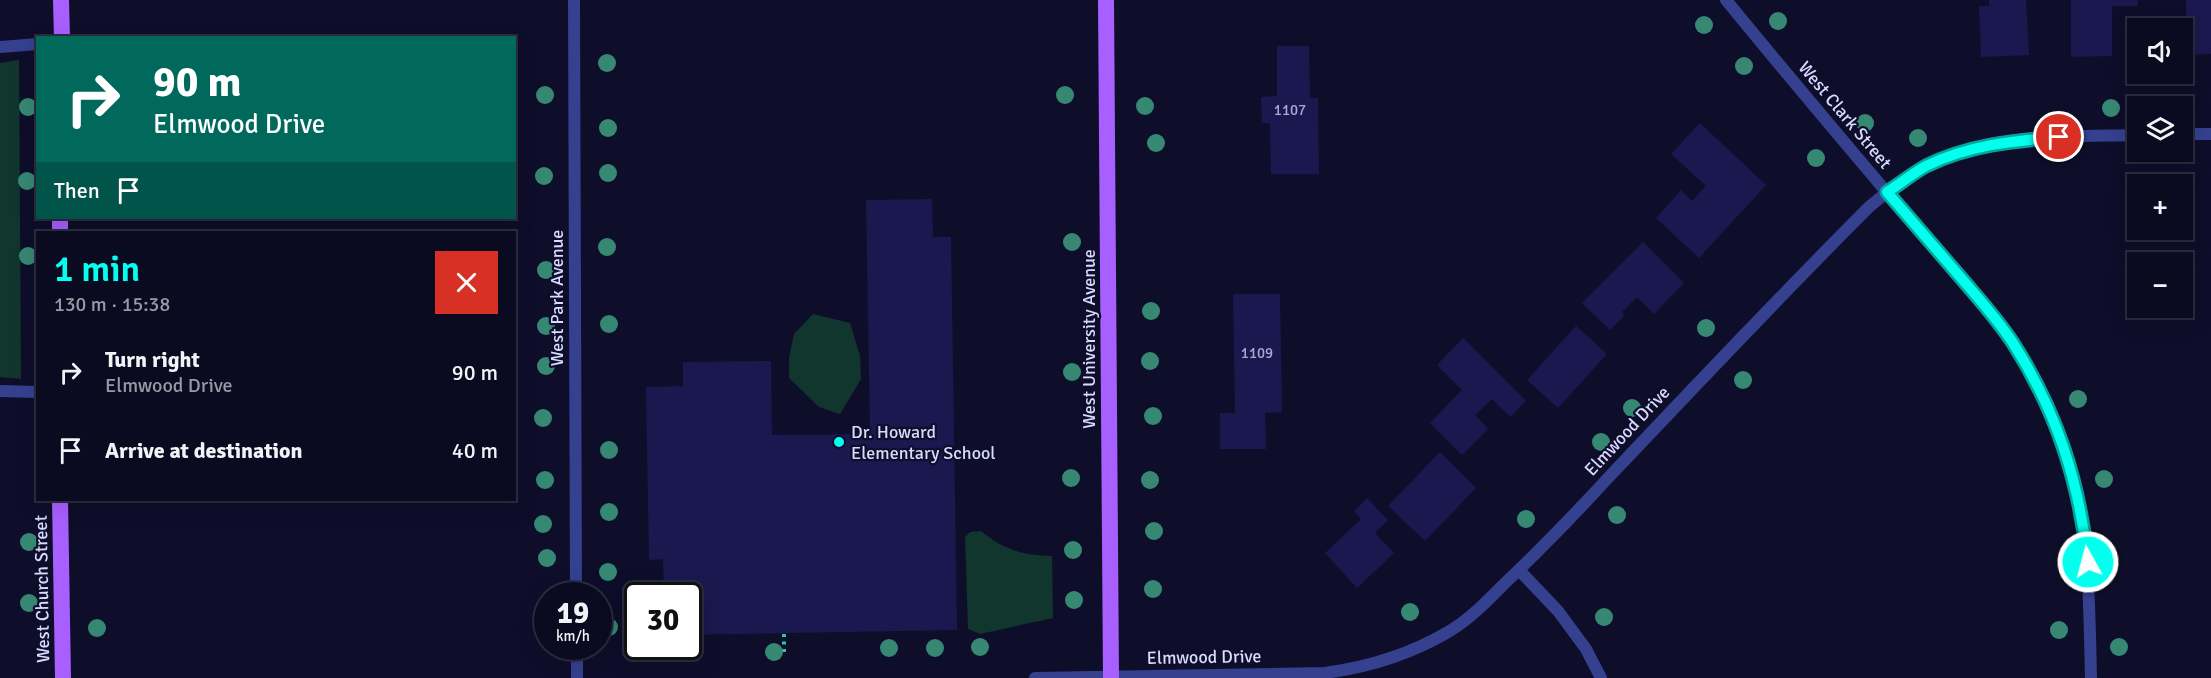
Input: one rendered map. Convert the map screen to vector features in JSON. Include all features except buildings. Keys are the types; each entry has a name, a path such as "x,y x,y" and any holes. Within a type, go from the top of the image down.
{"main road":[{"path":"61,0 62,36"},
{"name":"West University Avenue","path":"1107,0 1111,677"},
{"name":"West Church Street","path":"60,501 63,678"}],"street":[{"name":"West Park Avenue","path":"574,0 576,582"},
{"name":"West Clark Street","path":"1726,0 1988,310 2013,343 2044,398 2067,453 2082,513 2088,562 2091,678"},
{"path":"0,47 36,44"},
{"path":"2193,134 2211,134"},
{"name":"Elmwood Drive","path":"1035,678 1324,673 1362,668 1407,654 1449,632 1468,619 1519,570 1758,318 1869,207 1887,192 1925,167 1967,150 2006,142 2048,138 2127,135"},
{"path":"0,391 36,392"},
{"path":"1519,570 1558,611 1586,649 1601,678"},
{"path":"577,660 577,678"}],"path":[{"path":"784,633 784,652"}],"green space":[{"path":"19,60 21,379 0,377 0,63"},
{"path":"813,314 850,323 860,356 861,379 840,414 819,407 789,378 789,358 794,334"},
{"path":"981,531 998,543 1014,550 1052,556 1053,618 980,634 968,629 965,537 970,532"}],"place":[{"name":"Dr. Howard Elementary School","path":"839,442"}],"route":[{"path":"2059,137 2006,142 1958,153 1925,167 1887,192 1982,303 2013,343 2044,398 2067,453 2082,513 2088,562"}]}
